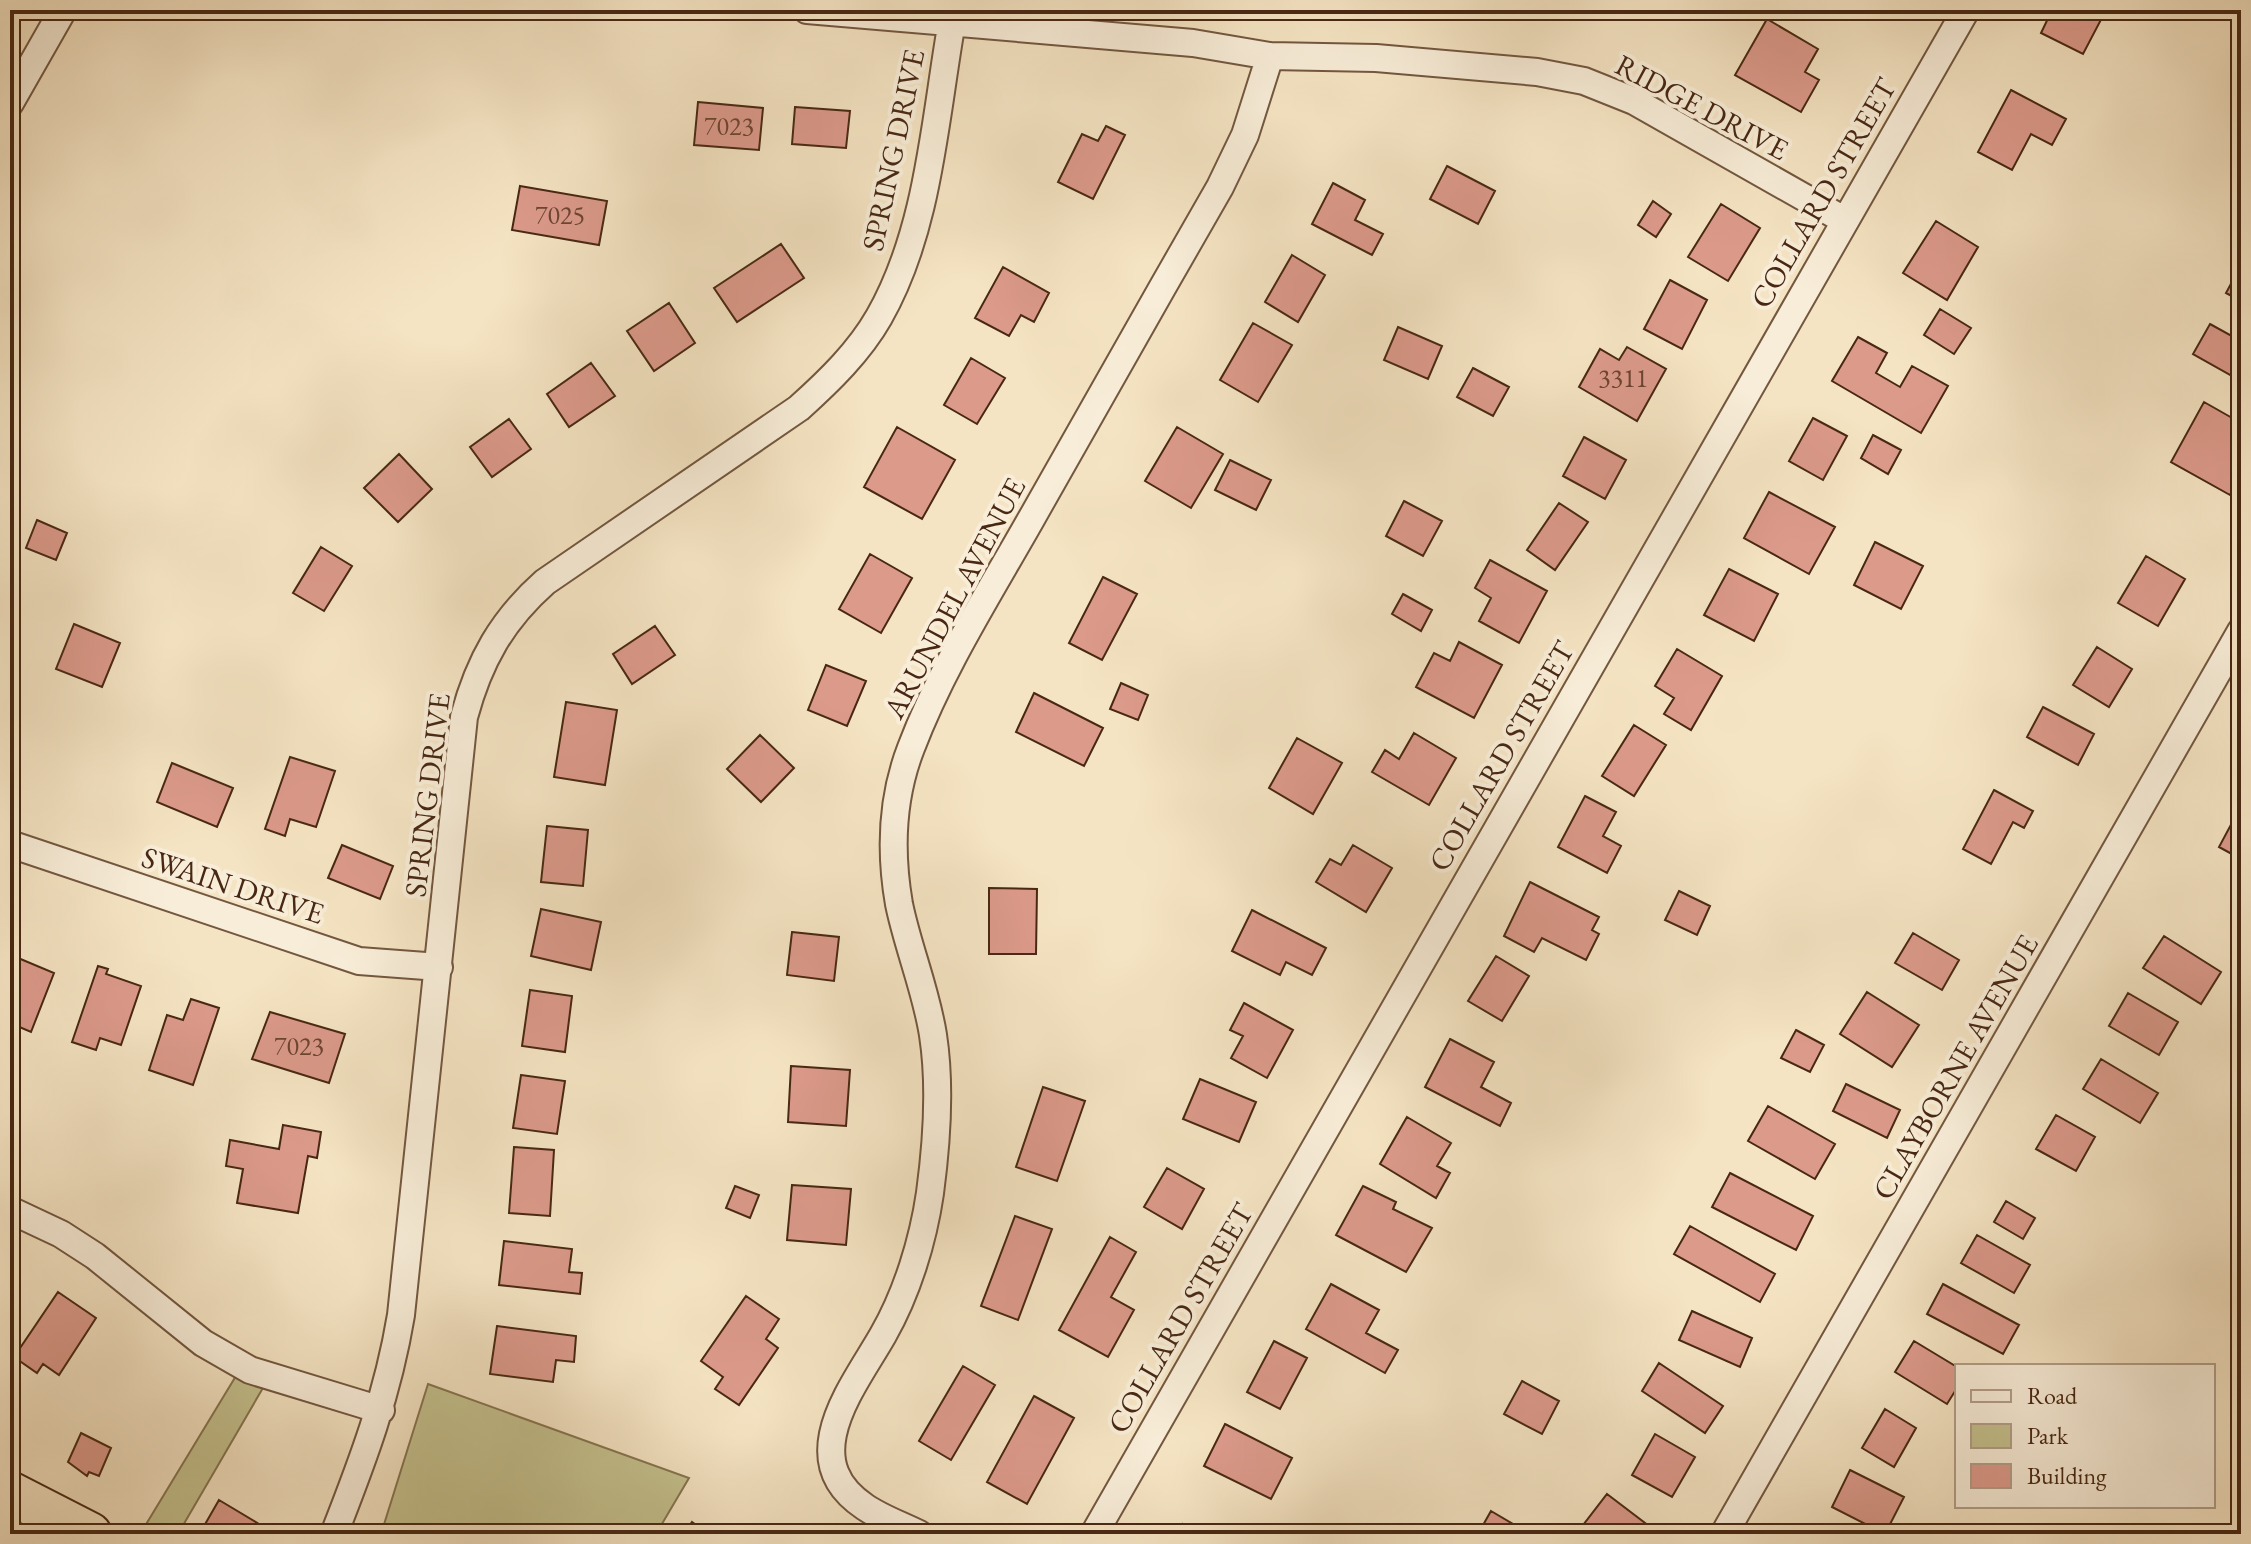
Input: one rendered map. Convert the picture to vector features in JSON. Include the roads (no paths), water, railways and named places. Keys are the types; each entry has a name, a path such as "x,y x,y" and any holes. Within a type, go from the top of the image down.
{"highway":[{"path":"10,1493 90,1534"}],"street":[{"path":"10,103 63,10"},
{"name":"RIDGE DRIVE","path":"807,10 953,16 1193,43 1270,56 1376,58 1537,72 1584,81 1634,101 1844,220"},
{"name":"COLLARD STREET","path":"1094,1534 1966,10"},
{"name":"SPRING DRIVE","path":"334,1534 381,1410 401,1315 464,717 474,680 489,646 511,615 545,582 799,408 831,380 861,344 891,294 907,252 921,202 953,16"},
{"name":"ARUNDEL AVENUE","path":"919,1534 864,1507 847,1491 835,1468 831,1445 834,1424 846,1393 884,1333 910,1274 928,1205 935,1153 937,1085 933,1035 919,969 900,907 893,858 902,777 911,747 962,642 1220,187 1245,135 1270,56"},
{"name":"CLAYBORNE AVENUE","path":"1724,1534 2241,631"},
{"name":"SWAIN DRIVE","path":"10,844 359,961 439,967"},
{"path":"10,1210 61,1234 95,1256 203,1343 250,1370 381,1410"}]}
